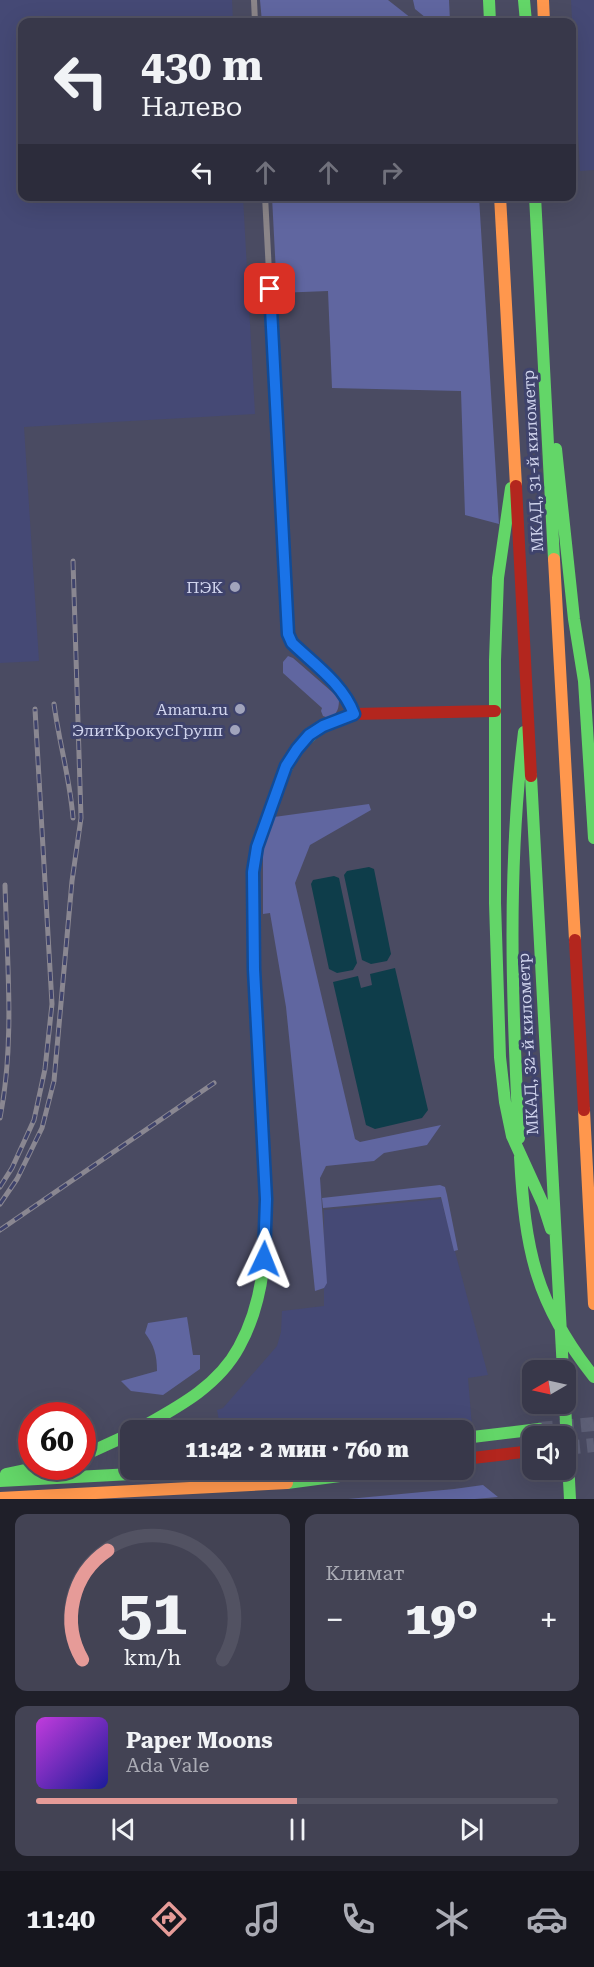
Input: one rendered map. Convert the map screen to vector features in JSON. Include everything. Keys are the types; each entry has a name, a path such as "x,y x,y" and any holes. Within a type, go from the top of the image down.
{"main road":[{"path":"489,0 490,18"},
{"path":"524,0 526,18"},
{"path":"543,0 544,18"},
{"name":"МКАД, 31-й километр","path":"500,201 527,715"},
{"name":"МКАД, 31-й километр","path":"535,201 594,1304"},
{"path":"538,255 542,201"},
{"path":"542,318 574,619 584,681 594,838"},
{"path":"514,462 498,578 495,711 495,903 503,1092 512,1136 543,1204 557,1253"},
{"path":"154,1420 193,1398 219,1374 239,1348 255,1312 263,1279 266,1199 254,969 253,872 257,847 286,766 309,735 323,726 354,714 495,711"},
{"path":"527,715 515,804 511,898 512,1004 523,1213 532,1262 542,1294 557,1326 574,1353 594,1377"},
{"name":"МКАД, 32-й километр","path":"527,715 562,1360"},
{"path":"565,1414 570,1499"},
{"path":"474,1437 522,1431"},
{"path":"96,1450 120,1439"},
{"path":"474,1458 522,1452"},
{"path":"0,1475 18,1471"},
{"path":"0,1481 120,1475"},
{"path":"0,1498 311,1480"}],"street":[{"path":"254,0 255,18"},
{"path":"265,201 288,634 292,643 342,691 350,702 354,714"}],"shaded area":[{"path":"0,0 232,0 233,18 18,18 18,201 243,201 255,414 24,427 39,661 0,663"},
{"path":"260,0 388,0 411,18 262,18"},
{"path":"413,0 449,0 450,18 426,18 415,9"},
{"path":"571,0 594,0 594,170 580,171 576,95 576,18 572,18"},
{"path":"272,201 479,201 499,524 465,515 461,391 332,388 328,291 277,293"},
{"path":"288,656 339,698 339,705 334,715 329,718 323,716 322,708 283,673 283,662"},
{"path":"369,804 371,810 310,845 295,883 355,1139 360,1142 441,1125 427,1145 384,1153 374,1161 326,1166 320,1178 327,1283 324,1288 315,1291 286,1007 270,913 263,914 263,850 274,817"},
{"path":"369,867 374,869 391,954 387,961 371,964 362,960 344,875 347,871"},
{"path":"334,876 339,878 357,963 353,970 337,973 329,969 311,884 313,880"},
{"path":"395,968 428,1110 422,1118 375,1129 366,1125 333,982 358,976 361,988 372,985 370,974"},
{"path":"440,1185 445,1187 447,1195 458,1250 454,1251 441,1197 323,1208 322,1198"},
{"path":"441,1199 488,1375 468,1378 471,1420 219,1420 217,1410 223,1408 277,1346 281,1332 282,1311 324,1306 324,1210"},
{"path":"187,1317 193,1355 200,1355 200,1369 163,1395 131,1391 121,1381 157,1371 154,1350 145,1333 148,1323"},
{"path":"483,1485 498,1497 348,1499 454,1489"}],"tunnel":[{"path":"572,1426 594,1424"},
{"path":"576,1447 594,1445"}],"railway":[{"path":"0,1204 17,1179 42,1128 54,1081 72,881 81,818 73,561"},
{"path":"54,704 73,818"},
{"path":"0,1187 12,1168 34,1120 45,1069 52,1004 35,709"},
{"path":"0,1118 5,1089 9,1031 5,885"},
{"path":"0,1230 214,1083"}],"traffic: fast":[{"path":"489,0 490,18"},
{"path":"524,0 526,18"},
{"path":"535,201 554,559"},
{"path":"556,449 574,619 584,681 594,838"},
{"path":"511,488 498,578 495,660 495,903 500,1057 505,1102 512,1136 543,1204 551,1229"},
{"path":"154,1420 207,1386 230,1361 250,1323 258,1297 263,1271 266,1218 254,982 253,871 262,832 290,760 312,734 333,722"},
{"path":"519,1138 512,935 515,834 524,732"},
{"path":"531,776 562,1360"},
{"path":"520,1157 525,1220 537,1274 558,1324 594,1377"},
{"path":"566,1414 570,1499"},
{"path":"474,1437 522,1431"},
{"path":"96,1450 120,1439"},
{"path":"6,1474 18,1471"},
{"path":"0,1481 120,1475"},
{"path":"287,1483 310,1480"}],"traffic: slow":[{"path":"543,0 544,18"},
{"path":"500,201 516,486"},
{"path":"554,559 575,940"},
{"path":"584,1110 594,1304"},
{"path":"0,1498 287,1483"}],"traffic: jam":[{"path":"516,486 531,776"},
{"path":"333,722 354,714 495,711"},
{"path":"575,940 584,1110"},
{"path":"474,1458 522,1452"}],"place":[{"name":"ПЭК","path":"235,587"},
{"name":"Amaru.ru","path":"240,709"},
{"name":"ЭлитКрокусГрупп","path":"235,730"}],"route":[{"path":"264,1259 266,1199 254,969 253,872 257,847 286,766 297,749 309,735 323,726 354,714 350,702 342,691 292,643 288,634 270,289"}]}
